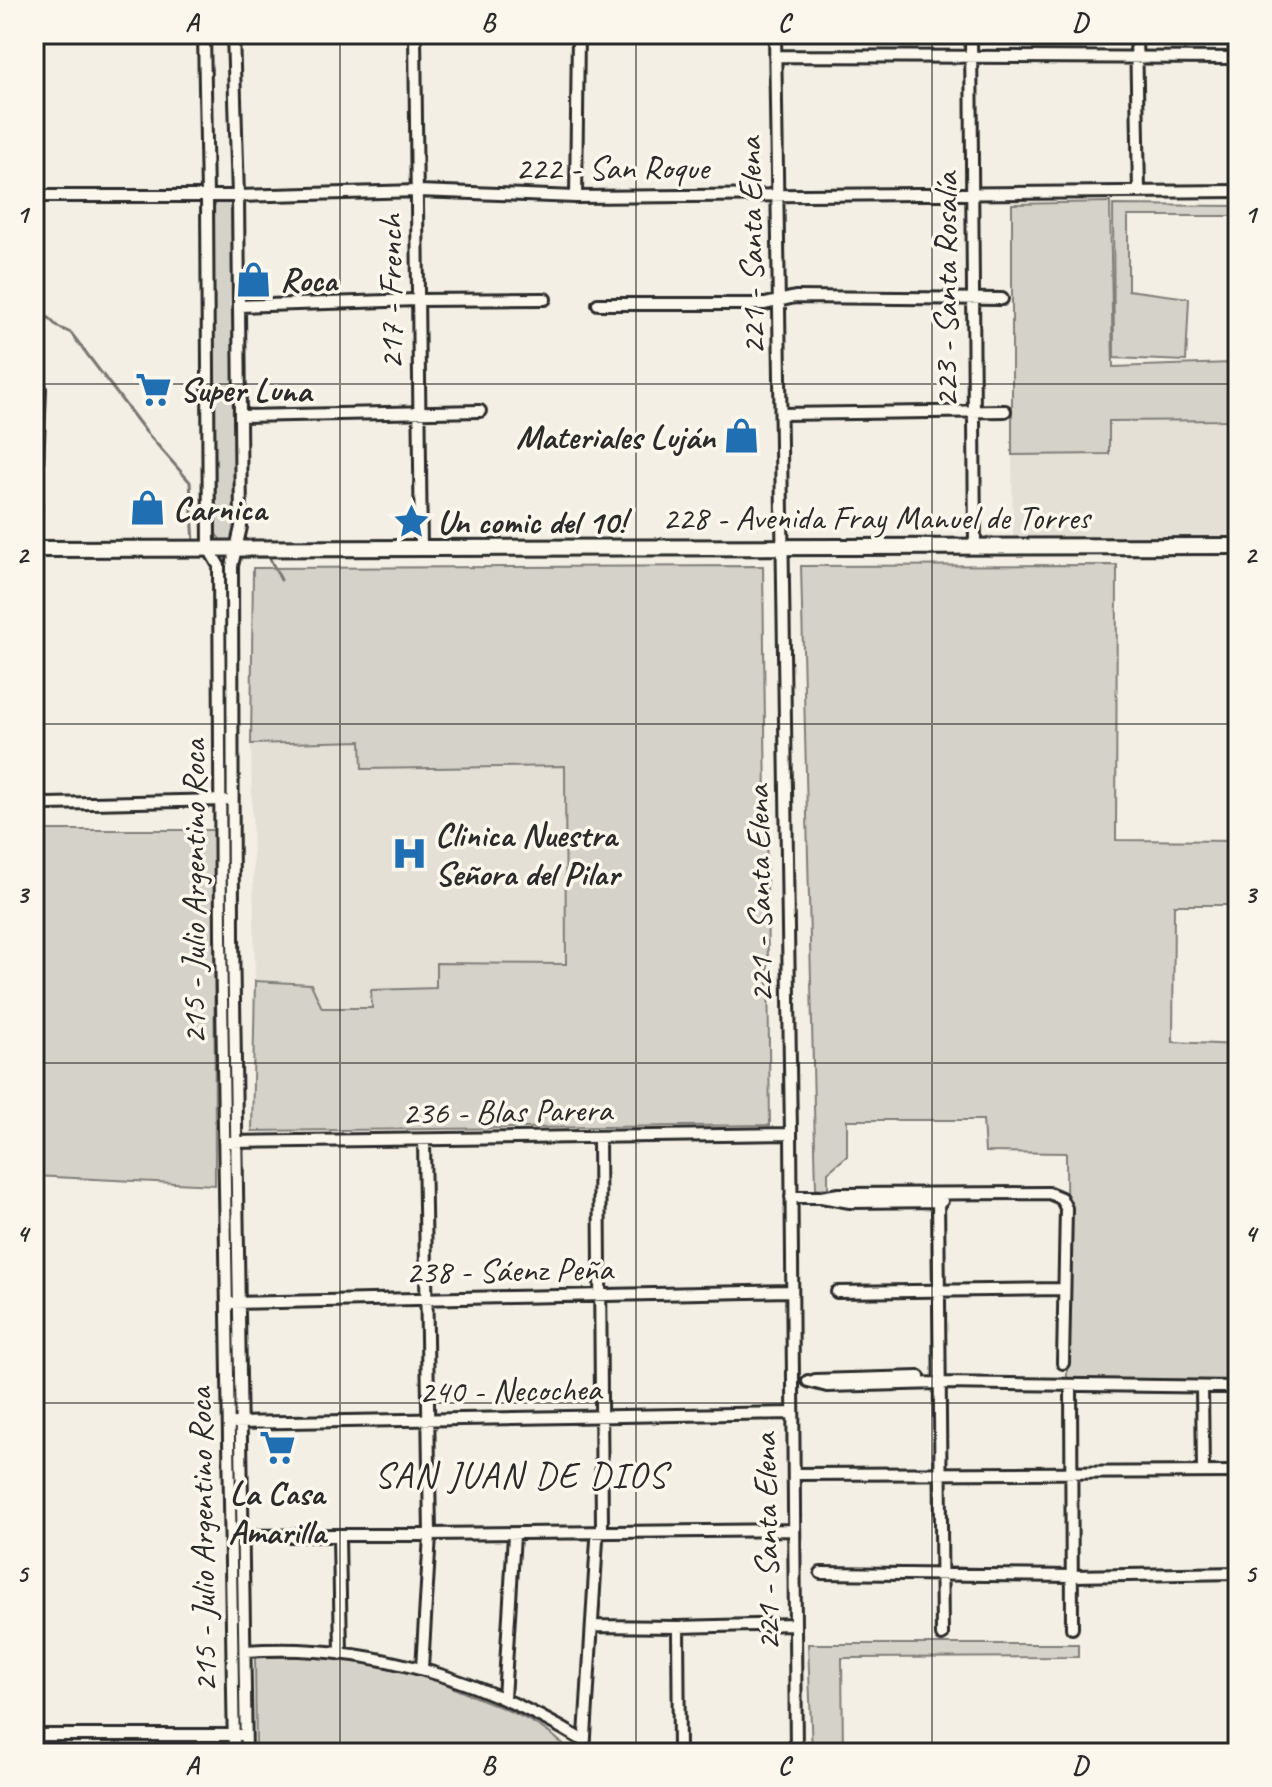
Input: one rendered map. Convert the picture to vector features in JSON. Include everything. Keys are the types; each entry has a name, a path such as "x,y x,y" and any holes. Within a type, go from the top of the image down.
{"main road":[{"name":"228 - Avenida Fray Manuel de Torres","path":"34,549 1238,546"}],"street":[{"name":"215 - Julio Argentino Roca","path":"204,34 209,549 219,566 224,1142 241,1423 245,1651 239,1735 234,1753"},
{"name":"215 - Julio Argentino Roca","path":"233,34 241,527 232,566 237,1143 229,1424 230,1536 239,1735 246,1753"},
{"name":"217 - French","path":"415,34 421,550"},
{"path":"576,197 578,34"},
{"name":"221 - Santa Elena","path":"775,34 791,1134 796,1753"},
{"name":"223 - Santa Rosalía","path":"971,34 975,546"},
{"path":"1136,34 1139,192"},
{"path":"775,56 1238,58"},
{"name":"222 - San Roque","path":"34,196 238,196 418,191 576,197 1238,191"},
{"path":"598,304 765,304 795,297 1002,299"},
{"path":"239,306 545,299"},
{"path":"34,549 37,385"},
{"path":"240,416 480,411"},
{"path":"781,414 1005,411"},
{"path":"34,796 48,804 234,800"},
{"name":"236 - Blas Parera","path":"224,1142 791,1134"},
{"path":"584,1753 599,1533 602,1527 599,1138"},
{"path":"422,1668 430,1535 424,1141"},
{"path":"791,1197 821,1197 850,1202 939,1197 1047,1199 1057,1202 1066,1208 1063,1363"},
{"path":"939,1197 942,1635"},
{"path":"837,1292 1063,1289"},
{"name":"238 - Sáenz Peña","path":"233,1304 791,1291"},
{"path":"792,1380 827,1386 941,1380 1238,1387"},
{"path":"1071,1385 1074,1473 1072,1628"},
{"path":"1202,1387 1203,1472"},
{"name":"240 - Necochea","path":"229,1424 793,1413"},
{"path":"794,1474 1238,1472"},
{"path":"230,1536 794,1530"},
{"path":"504,1698 514,1535"},
{"path":"339,1536 341,1654"},
{"path":"821,1573 1073,1576 1238,1573"},
{"path":"593,1626 795,1624"},
{"path":"678,1627 679,1753"},
{"path":"245,1651 284,1649 341,1654 422,1668 504,1698 584,1741"},
{"path":"34,1735 239,1735"}],"shaded area":[{"path":"218,201 233,204 238,530 232,542 222,542 216,534 213,207"},
{"path":"1110,202 1113,367 1231,363 1232,420 1109,421 1109,454 1012,455 1012,204"},
{"path":"1113,205 1238,206 1238,298 1235,298 1237,216 1128,216 1128,290 1189,298 1186,361 1114,358"},
{"path":"1231,363 1238,363 1238,539 1013,538 1012,455 1108,454 1109,421 1231,420"},
{"path":"1117,565 1116,840 1238,841 1238,905 1174,905 1173,1042 1238,1045 1238,1380 1067,1381 1066,1153 985,1152 983,1120 847,1120 847,1156 828,1172 828,1188 816,1189 801,566"},
{"path":"763,566 770,1125 252,1131 255,981 311,984 322,1008 372,1008 371,990 436,988 436,963 566,964 565,766 362,769 361,741 251,744 253,568"},
{"name":"Clinica Nuestra Señora del Pilar","path":"362,741 363,769 565,765 566,964 437,963 436,989 372,990 372,1008 322,1008 310,984 255,981 251,744"},
{"path":"34,830 214,830 215,1185 34,1176"},
{"path":"808,1644 1078,1644 1078,1657 842,1658 843,1753 812,1753"},
{"path":"314,1656 387,1665 434,1677 533,1723 560,1741 571,1753 256,1753 255,1657"}],"waterway":[{"path":"34,304 58,327 71,333 146,432 190,482 194,543"},
{"path":"239,557 269,557 281,580"}],"place":[{"name":"Roca","path":"254,279"},
{"name":"Super Luna","path":"154,389"},
{"name":"Materiales Luján","path":"741,436"},
{"name":"Carnica","path":"147,508"},
{"name":"Un comic del 10!","path":"411,521"},
{"name":"Clinica Nuestra Señora del Pilar","path":"409,854"},
{"name":"La Casa Amarilla","path":"277,1448"}],"district":[{"name":"SAN JUAN DE DIOS","path":"521,1475"}]}
